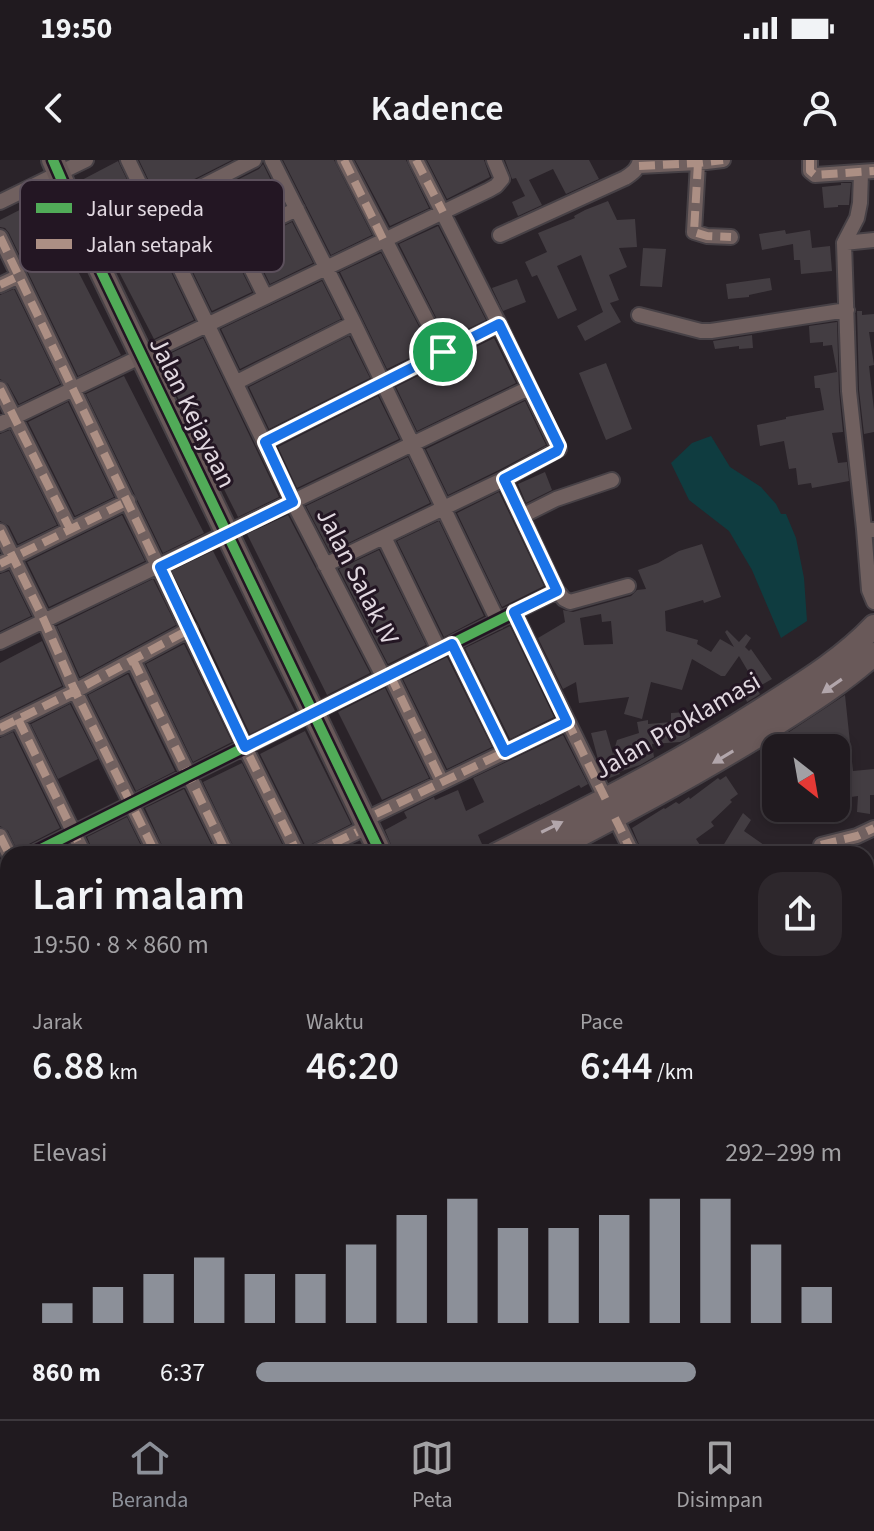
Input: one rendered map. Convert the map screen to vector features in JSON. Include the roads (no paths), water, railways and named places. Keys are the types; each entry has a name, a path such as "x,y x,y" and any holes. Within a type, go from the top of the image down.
{"street":[{"path":"34,180 56,166 86,160"},
{"name":"Jalan Salak IV","path":"128,160 138,180"},
{"path":"215,180 254,160"},
{"path":"272,160 282,180"},
{"path":"344,160 443,352"},
{"path":"325,565 504,479 559,449 416,160"},
{"path":"0,424 501,182 502,176 494,160"},
{"path":"500,235 625,178 634,172 639,163 723,160"},
{"path":"810,160 812,174 868,172 857,218 844,243 849,391 869,530 869,590 874,602"},
{"path":"698,163 694,232 731,237"},
{"path":"284,184 498,621"},
{"path":"0,202 20,189"},
{"path":"284,215 297,209"},
{"path":"0,237 294,846"},
{"path":"844,243 874,240"},
{"name":"Jalan Kejayaan","path":"101,272 377,846"},
{"name":"Jalan Salak IV","path":"183,272 293,502 442,782"},
{"path":"253,272 265,296"},
{"path":"0,285 19,276"},
{"path":"639,315 711,331 847,310"},
{"path":"237,382 354,323"},
{"path":"265,442 499,324"},
{"path":"0,642 529,388"},
{"path":"0,389 70,529"},
{"path":"504,479 557,591 564,599 570,602 628,586"},
{"path":"522,516 556,499 612,480"},
{"path":"6,560 128,501"},
{"path":"0,531 6,560 44,620 75,691 152,846"},
{"path":"384,537 505,752"},
{"path":"47,846 557,591"},
{"path":"514,612 629,846"},
{"path":"0,728 190,629"},
{"name":"Jalan Proklamasi","path":"783,708 829,664 872,630"},
{"name":"Jalan Proklamasi","path":"556,846 703,747 842,680 874,654"},
{"path":"133,660 223,846"},
{"path":"18,719 80,846"},
{"path":"326,846 442,782 567,722"},
{"name":"Jalan Proklamasi","path":"517,846 610,809"},
{"path":"821,845 857,836 874,828"}],"water":[{"path":"711,436 730,467 761,487 781,514 786,514 796,538 804,578 807,621 781,638 752,570 729,531 689,500 671,463 692,443"}]}
